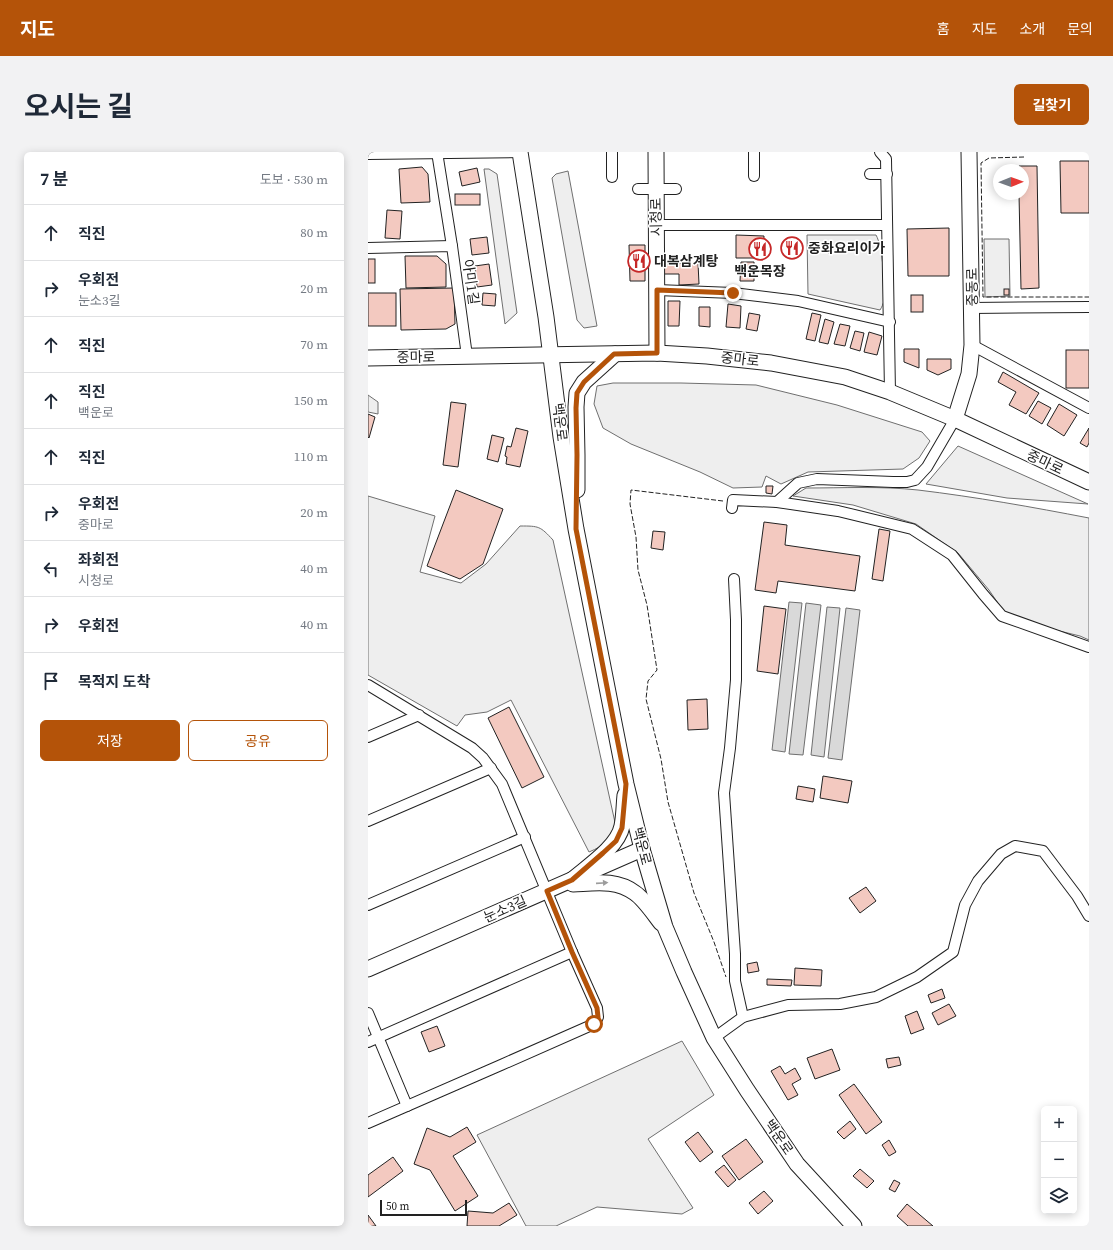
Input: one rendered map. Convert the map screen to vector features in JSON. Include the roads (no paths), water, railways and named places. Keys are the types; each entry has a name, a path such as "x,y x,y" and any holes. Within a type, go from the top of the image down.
{"street":[{"path":"368,154 521,152"},
{"name":"백운로","path":"521,152 551,355 561,437 576,529 626,784 642,849 665,927 714,1038 797,1164 854,1226"},
{"path":"612,152 612,177"},
{"name":"시청로","path":"656,152 657,353"},
{"path":"754,152 754,176"},
{"path":"880,152 886,159 887,174 890,392"},
{"name":"중동로","path":"955,419 969,374 972,345 970,152"},
{"path":"437,153 452,246"},
{"path":"870,174 887,174"},
{"path":"638,189 676,189"},
{"path":"656,225 887,226"},
{"name":"아미1길","path":"368,248 452,246 467,356"},
{"path":"657,290 733,293 791,300 890,322"},
{"path":"972,308 1089,307"},
{"path":"972,345 1089,408"},
{"name":"중마로","path":"368,358 657,353 771,362 845,377 890,392 955,419 1089,482"},
{"path":"576,529 577,393 584,382 614,354"},
{"path":"777,502 798,483 817,479 894,482 907,482 915,480 927,467 955,419"},
{"path":"732,508 733,500 777,502 838,511 912,529 952,555 1002,616 1089,647"},
{"path":"734,580 736,680 730,748 724,793 735,954 735,981 743,1017"},
{"path":"368,685 472,748 491,768 502,784 597,1008 598,1017 594,1024 368,1123"},
{"path":"368,737 419,715"},
{"path":"368,821 491,768"},
{"path":"626,784 622,828 616,841 572,880 573,884 609,882 620,884 636,893 665,927"},
{"path":"368,905 525,838"},
{"path":"714,1038 743,1017 788,1005 840,1004 876,997 917,977 953,952 965,905 978,881 1001,854 1015,846 1043,851 1077,896 1089,916"},
{"name":"눈소3길","path":"368,969 642,849"},
{"path":"368,1042 572,952"},
{"path":"368,1013 407,1106"}],"place":[{"name":"중화요리이가","path":"792,248"},
{"name":"백운목장","path":"760,249"},
{"name":"대복삼계탕","path":"639,261"}]}
